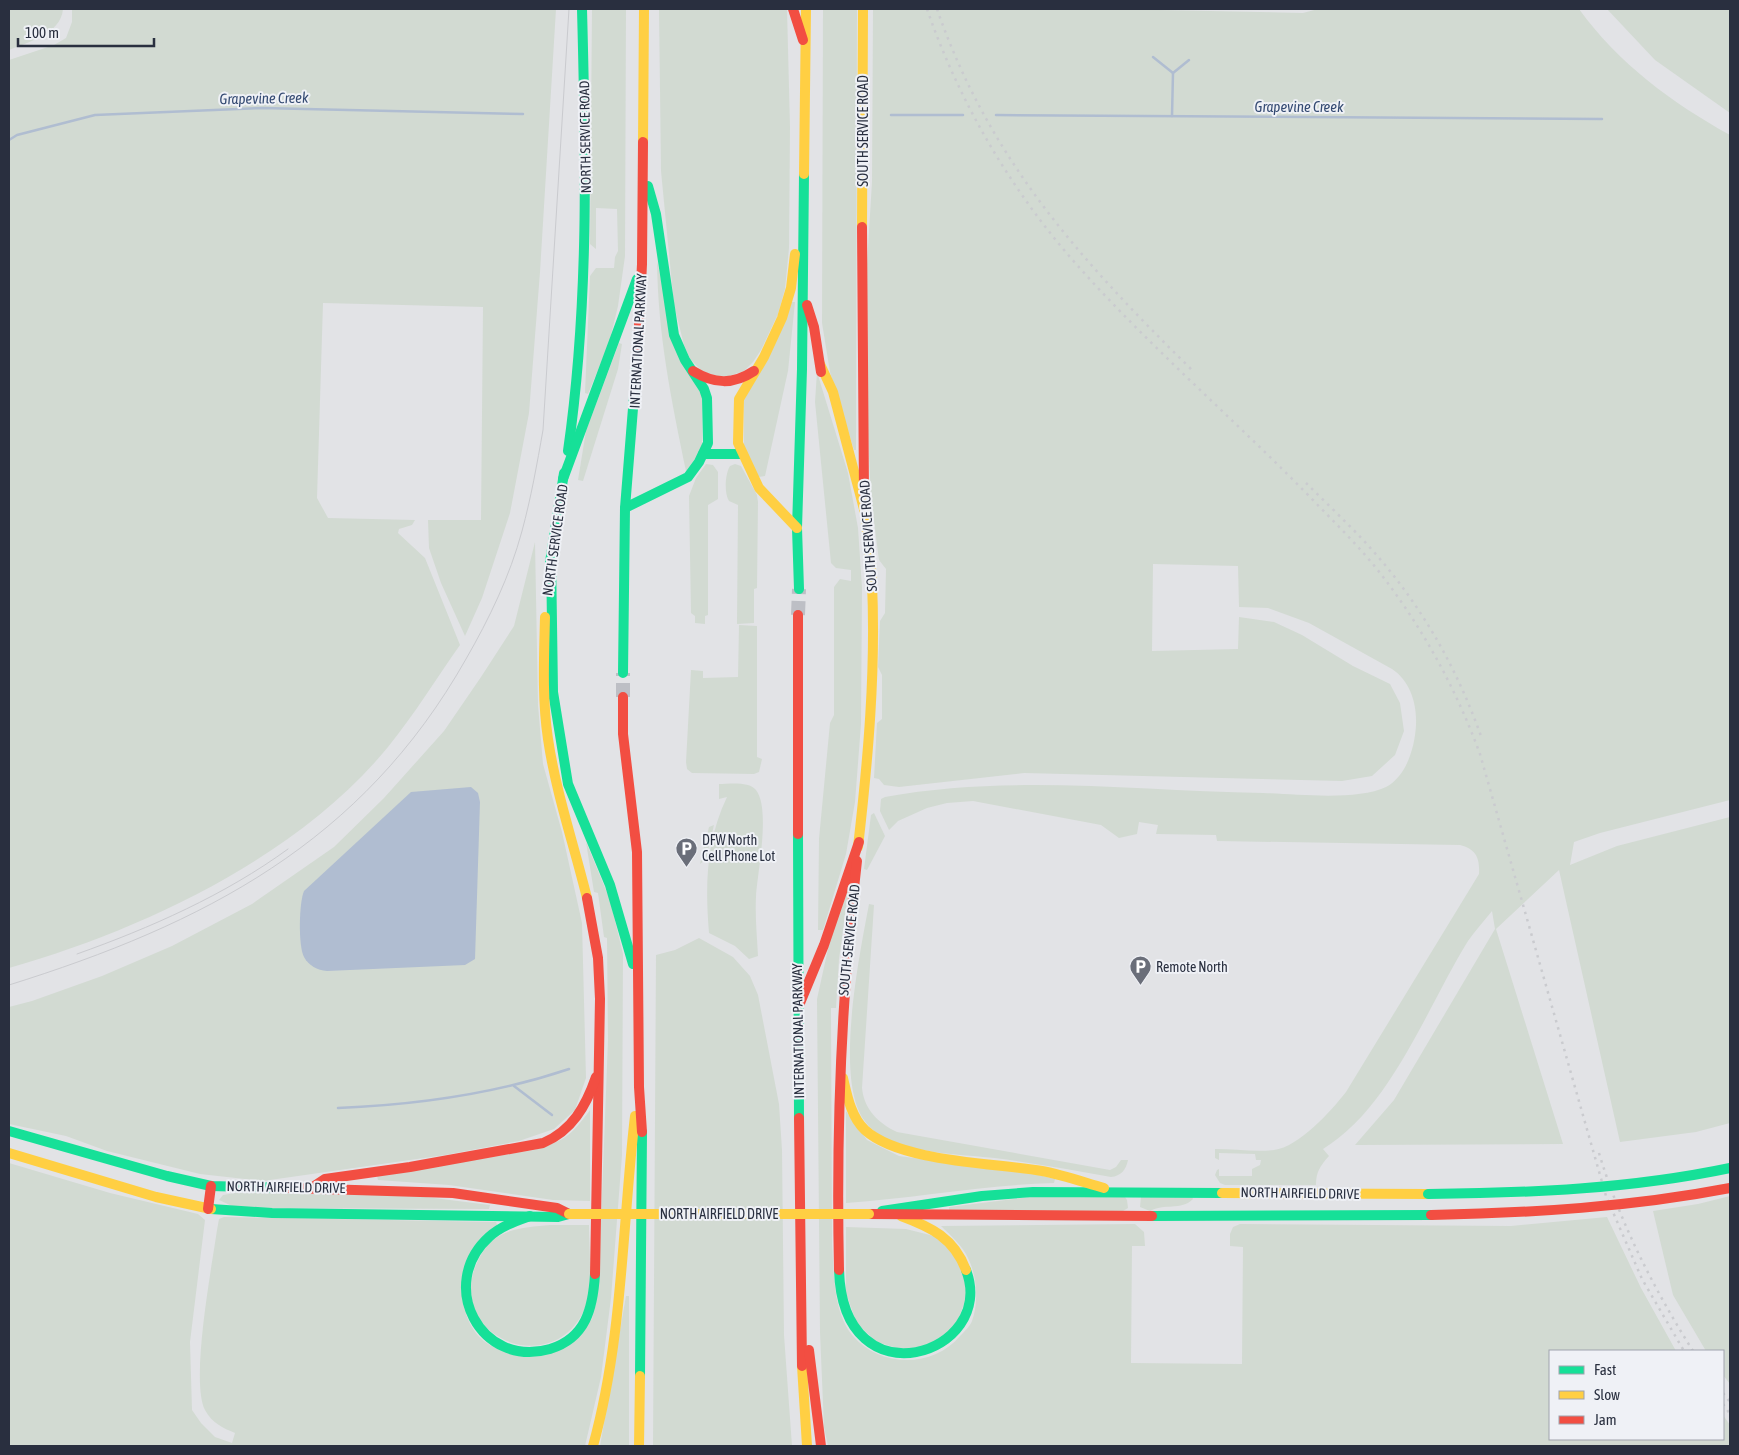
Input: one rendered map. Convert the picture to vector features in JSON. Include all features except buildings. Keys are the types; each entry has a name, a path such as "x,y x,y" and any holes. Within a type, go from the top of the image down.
{"main road":[{"name":"NORTH SERVICE ROAD","path":"530,1216 502,1227 487,1239 475,1253 468,1266 464,1284 467,1310 472,1320 487,1337 519,1352 552,1349 578,1333 588,1318 595,1266 599,1067 598,958 591,919 553,764 546,720 545,619 551,556 577,394 583,334 586,186 582,9"},
{"name":"INTERNATIONAL PARKWAY","path":"623,673 625,508 635,397 642,264 644,9"},
{"path":"799,589 797,528 803,289 806,9"},
{"name":"SOUTH SERVICE ROAD","path":"863,9 862,426 865,513 871,565 873,632 870,721 847,945 839,1062 838,1247 843,1305 856,1331 870,1343 884,1350 907,1354 930,1349 953,1331 964,1316 971,1286 968,1269 960,1251 948,1239 934,1229 900,1216"},
{"path":"794,13 805,46"},
{"path":"625,508 688,477 708,443 707,398 674,335 656,214 644,174"},
{"path":"797,528 759,488 738,444 739,399 774,337 788,302 795,250 803,225"},
{"path":"563,479 642,264"},
{"path":"803,289 814,327 820,364 825,371 840,415 840,426 865,513"},
{"path":"691,369 705,378 725,382 744,378 755,370"},
{"path":"703,454 742,454"},
{"path":"551,556 552,614 559,643 560,692 558,739 568,784 610,885 640,989"},
{"name":"INTERNATIONAL PARKWAY","path":"798,615 798,1008 801,1288 802,1378 807,1446"},
{"path":"623,697 623,734 637,852 640,989 639,1087 643,1149 639,1446"},
{"path":"798,1008 824,945 859,842"},
{"path":"839,1062 856,1118 866,1130 884,1143 932,1155 1044,1171 1117,1192"},
{"path":"311,1187 325,1179 440,1162 538,1144 554,1138 567,1128 582,1112 588,1101 599,1067"},
{"path":"593,1446 607,1393 613,1356 620,1297 630,1147 639,1087"},
{"name":"NORTH AIRFIELD DRIVE","path":"9,1131 167,1176 211,1186 266,1189 311,1187 453,1193 557,1208 569,1214"},
{"name":"NORTH AIRFIELD DRIVE","path":"9,1153 38,1160 164,1201 208,1209 263,1213 558,1217 569,1214 869,1214 900,1216 1431,1215 1579,1211 1682,1198 1730,1188"},
{"name":"NORTH AIRFIELD DRIVE","path":"869,1214 982,1196 1033,1192 1428,1194 1592,1189 1678,1178 1730,1168"},
{"path":"208,1209 211,1186"},
{"path":"801,1288 822,1446"}],"shaded area":[{"path":"9,9 63,9 61,18 50,31 9,50"},
{"path":"72,9 556,9 540,272 529,413 510,513 482,598 465,636 441,583 429,548 428,520 481,520 483,307 323,303 317,498 328,518 415,520 412,525 399,529 398,533 425,558 460,645 398,735 351,787 310,823 264,855 215,884 164,910 112,933 9,968 9,60 54,45 66,38 72,22"},
{"path":"592,9 626,9 625,256 618,306 609,343 588,394 585,393 590,276 596,268 614,268 615,257 618,251 617,209 596,208 596,249 590,244"},
{"path":"659,9 787,9 790,127 789,248 785,289 778,314 761,350 753,362 744,371 723,378 702,371 690,359 684,345 674,305 661,171"},
{"path":"823,9 857,9 856,450 854,450 830,372 822,323"},
{"path":"873,9 1110,9 1303,13 1318,9 1579,9 1611,47 1647,80 1708,123 1730,135 1730,800 1600,833 1574,842 1570,865 1617,846 1730,817 1730,1123 1696,1132 1620,1142 1559,870 1496,929 1563,1144 1355,1145 1394,1100 1495,929 1492,911 1468,941 1388,1083 1369,1108 1347,1131 1323,1149 1329,1156 1319,1169 1316,1185 1225,1185 1220,1183 1215,1175 1217,1170 1219,1169 1219,1176 1252,1176 1252,1169 1260,1165 1261,1160 1256,1160 1255,1154 1219,1153 1219,1160 1215,1158 1215,1149 1267,1151 1284,1147 1314,1127 1346,1092 1479,874 1479,863 1476,855 1470,849 1460,845 1217,841 1216,835 1156,834 1158,825 1139,822 1137,834 1119,838 1101,825 973,801 947,803 927,808 898,821 889,830 880,811 881,799 885,797 979,786 1073,786 1326,796 1374,791 1386,787 1393,782 1404,768 1412,751 1416,717 1414,701 1408,686 1392,669 1309,623 1268,608 1239,607 1238,566 1153,564 1152,651 1238,649 1239,617 1274,622 1302,635 1353,666 1390,684 1400,703 1404,731 1395,755 1372,776 1342,781 1024,773 899,787 884,785 879,779 874,778 877,723 882,719 882,675 878,667 880,621 885,613 886,569 879,560 871,498 867,413 867,264 872,182"},
{"path":"1607,9 1730,9 1730,113 1655,60"},
{"path":"657,261 666,304 702,395 702,449 686,471 670,392 660,315"},
{"path":"790,302 795,302 788,371 765,476 758,477 744,450 744,395"},
{"path":"619,343 622,344 618,369 583,481 578,480 586,431"},
{"path":"817,372 848,473 858,528 862,588 861,724 855,802 846,854 823,930 818,930 819,839 830,723 834,715 834,587 840,579 851,581 851,570 836,568 831,563 815,402"},
{"path":"706,464 713,465 718,472 718,499 708,505 708,615 705,616 705,624 695,623 695,616 691,613 689,496 696,478"},
{"path":"735,464 741,466 757,495 758,502 757,588 754,589 754,623 737,624 738,505 729,501 726,489 728,469"},
{"path":"535,542 538,705 543,764 562,832 582,923 586,1078 575,1110 554,1129 519,1141 445,1155 263,1181 200,1174 107,1151 66,1136 9,1124 9,1007 32,1001 102,976 172,946 252,904 334,847 384,798 444,731 481,677 514,626"},
{"path":"739,625 757,626 757,757 762,759 759,772 754,774 692,773 687,769 686,762 691,670 703,671 703,678 738,677"},
{"path":"719,784 749,785 756,790 760,799 763,826 756,904 758,956 749,959 735,946 709,933 707,880 711,847 727,797 719,799"},
{"path":"874,813 885,836 867,870 864,869 871,815"},
{"path":"714,825 706,859 700,864 709,827"},
{"path":"586,842 610,900 623,954 622,1155 611,1298 601,1377 585,1446 9,1446 9,1163 110,1193 198,1214 205,1220 190,1342 192,1410 201,1423 215,1437 232,1443 235,1433 214,1422 205,1410 201,1395 200,1375 203,1323 211,1269 219,1219 224,1217 496,1222 498,1227 477,1243 469,1256 464,1272 462,1289 464,1305 469,1321 477,1334 489,1345 505,1351 525,1353 558,1351 592,1319 596,1304 599,1274 608,1040 607,938 604,937 598,893 594,892"},
{"path":"849,887 839,959 836,1008 831,1008 832,1244 834,1279 838,1304 846,1327 853,1336 878,1354 907,1360 922,1359 936,1354 949,1346 963,1333 972,1321 976,1306 976,1289 971,1265 963,1249 941,1226 1135,1224 1144,1232 1145,1246 1132,1246 1131,1363 1242,1364 1243,1247 1230,1246 1230,1234 1233,1227 1240,1224 1511,1226 1607,1217 1641,1288 1675,1350 1549,1350 1549,1440 1724,1440 1724,1416 1730,1425 1730,1446 828,1446 824,1427 820,1332 817,999 830,940"},
{"path":"869,904 874,905 862,1088 863,1096 873,1115 897,1132 1110,1170 1116,1167 1121,1160 1128,1160 1122,1172 1111,1177 995,1158 927,1151 890,1141 879,1135 869,1126 855,1101 851,1075 850,1046 860,953"},
{"path":"699,938 733,957 750,976 758,995 779,1104 782,1150 784,1335 792,1446 653,1446 656,955 675,950"},
{"path":"590,1110 590,1201 553,1200 449,1185 378,1180 377,1176 544,1147 572,1132"},
{"path":"846,1111 867,1140 899,1156 1034,1174 1055,1179 1054,1183 1002,1186 846,1203"},
{"path":"235,1193 402,1194 490,1205 489,1209 256,1208 232,1206 219,1200 223,1195"},
{"path":"1730,1196 1730,1384 1724,1376 1724,1350 1705,1350 1673,1295 1653,1211 1698,1204"},
{"path":"1029,1197 1125,1197 1128,1208 1123,1211 949,1211 949,1207"},
{"path":"1141,1197 1192,1197 1193,1199 1183,1205 1161,1207 1150,1211 1140,1207"},
{"path":"550,1225 589,1225 590,1279 585,1308 571,1329 552,1342 531,1346 510,1342 492,1332 478,1316 471,1295 474,1270 484,1250 496,1238 507,1232 519,1229"},
{"path":"846,1227 906,1229 934,1236 949,1246 959,1259 968,1293 958,1320 949,1331 937,1341 922,1347 900,1349 877,1342 857,1324 846,1293"},
{"path":"626,1296 629,1296 629,1446 600,1446"}],"water":[{"path":"471,787 478,793 480,802 475,959 465,965 327,971 317,969 308,963 302,951 300,934 301,904 304,891 411,792"}],"waterway":[{"path":"1153,57 1173,73"},
{"path":"1172,116 1173,73 1189,60"},
{"name":"Grapevine Creek","path":"9,140 17,135 95,115 262,108 523,114"},
{"name":"Grapevine Creek","path":"891,115 963,115"},
{"name":"Grapevine Creek","path":"996,115 1602,119"},
{"path":"338,1108 397,1104 455,1097 513,1085 569,1069"},
{"path":"514,1086 552,1115"}],"tunnel":[{"path":"798,615 799,589"},
{"path":"623,673 623,697"}],"tram line":[{"path":"9,985 80,961 148,934 212,904 272,868 327,827 378,779 425,723 466,659 498,597 517,548 531,494 543,430 569,9"},
{"path":"77,954 132,933 213,896 264,866 288,849"}],"railway":[{"path":"927,9 954,76 987,140 1026,201 1047,229 1070,257 1128,319 1280,467 1355,544 1396,594 1437,660 1471,730 1480,754 1606,1196 1642,1279 1683,1350"},
{"path":"937,9 958,63 983,113 1011,160 1042,205 1113,289 1192,370"},
{"path":"1306,483 1365,542 1391,572 1423,616 1462,688 1482,739"},
{"path":"1599,1153 1617,1205 1639,1255 1692,1350"},
{"path":"1724,1394 1730,1402"},
{"path":"1724,1405 1730,1414"}],"traffic: fast":[{"path":"568,451 575,396 583,286 585,175 582,9"},
{"path":"799,589 797,528 802,369 804,174"},
{"path":"625,508 688,477 699,462 708,443 707,398 704,389 685,360 674,335 656,214 648,186"},
{"path":"563,479 637,279"},
{"path":"623,673 625,508 638,346"},
{"path":"703,454 742,454"},
{"path":"550,562 564,473"},
{"path":"551,555 553,692 568,784 610,885 633,964"},
{"path":"798,834 799,1118"},
{"path":"9,1131 167,1176 211,1186 289,1188"},
{"path":"640,1376 642,1132"},
{"path":"1428,1194 1542,1191 1617,1185 1655,1181 1730,1168"},
{"path":"882,1211 982,1196 1033,1192 1222,1193"},
{"path":"211,1209 272,1213 558,1217 569,1214"},
{"path":"1152,1216 1431,1215"},
{"path":"530,1216 498,1230 489,1237 474,1256 467,1277 467,1298 474,1318 486,1335 504,1347 525,1352 550,1349 562,1344 580,1329 585,1320 592,1299 595,1274"},
{"path":"839,1270 847,1312 865,1339 889,1351 916,1352 941,1343 960,1324 970,1300 966,1270"}],"traffic: slow":[{"path":"643,142 644,9"},
{"path":"804,174 806,9"},
{"path":"862,227 863,9"},
{"path":"795,254 791,288 782,318 764,357 739,399 738,443 759,488 797,528"},
{"path":"820,364 833,392 865,513"},
{"path":"858,847 868,748 873,649 871,564 865,507"},
{"path":"545,617 544,694 548,739 560,799 587,898"},
{"path":"843,1078 850,1106 856,1119 865,1130 881,1141 924,1155 949,1160 1042,1171 1104,1188"},
{"path":"593,1446 603,1405 616,1323 635,1116"},
{"path":"9,1153 156,1197 211,1209"},
{"path":"1222,1193 1428,1194"},
{"path":"569,1214 869,1214"},
{"path":"901,1216 932,1229 940,1235 955,1250 966,1270"},
{"path":"802,1366 807,1446"},
{"path":"639,1446 640,1376"}],"traffic: jam":[{"path":"793,9 803,40"},
{"path":"638,346 642,264 643,142"},
{"path":"862,227 864,493"},
{"path":"807,305 814,327 821,372"},
{"path":"693,371 708,378 724,381 739,379 754,371"},
{"path":"798,615 798,834"},
{"path":"623,697 623,734 637,852 639,1087 642,1132"},
{"path":"800,1003 824,945 859,842"},
{"path":"839,1270 838,1167 843,1014 857,861"},
{"path":"587,898 598,958 600,999 595,1274"},
{"path":"313,1187 325,1179 410,1167 543,1143 562,1132 577,1116 588,1098 596,1077"},
{"path":"799,1118 802,1366"},
{"path":"208,1209 211,1186"},
{"path":"289,1188 453,1193 557,1208 569,1214"},
{"path":"1431,1215 1581,1208 1656,1200 1730,1188"},
{"path":"869,1214 1152,1216"},
{"path":"809,1350 821,1446"}],"place":[{"name":"DFW North Cell Phone Lot","path":"686,867"},
{"name":"Remote North","path":"1140,986"}]}
